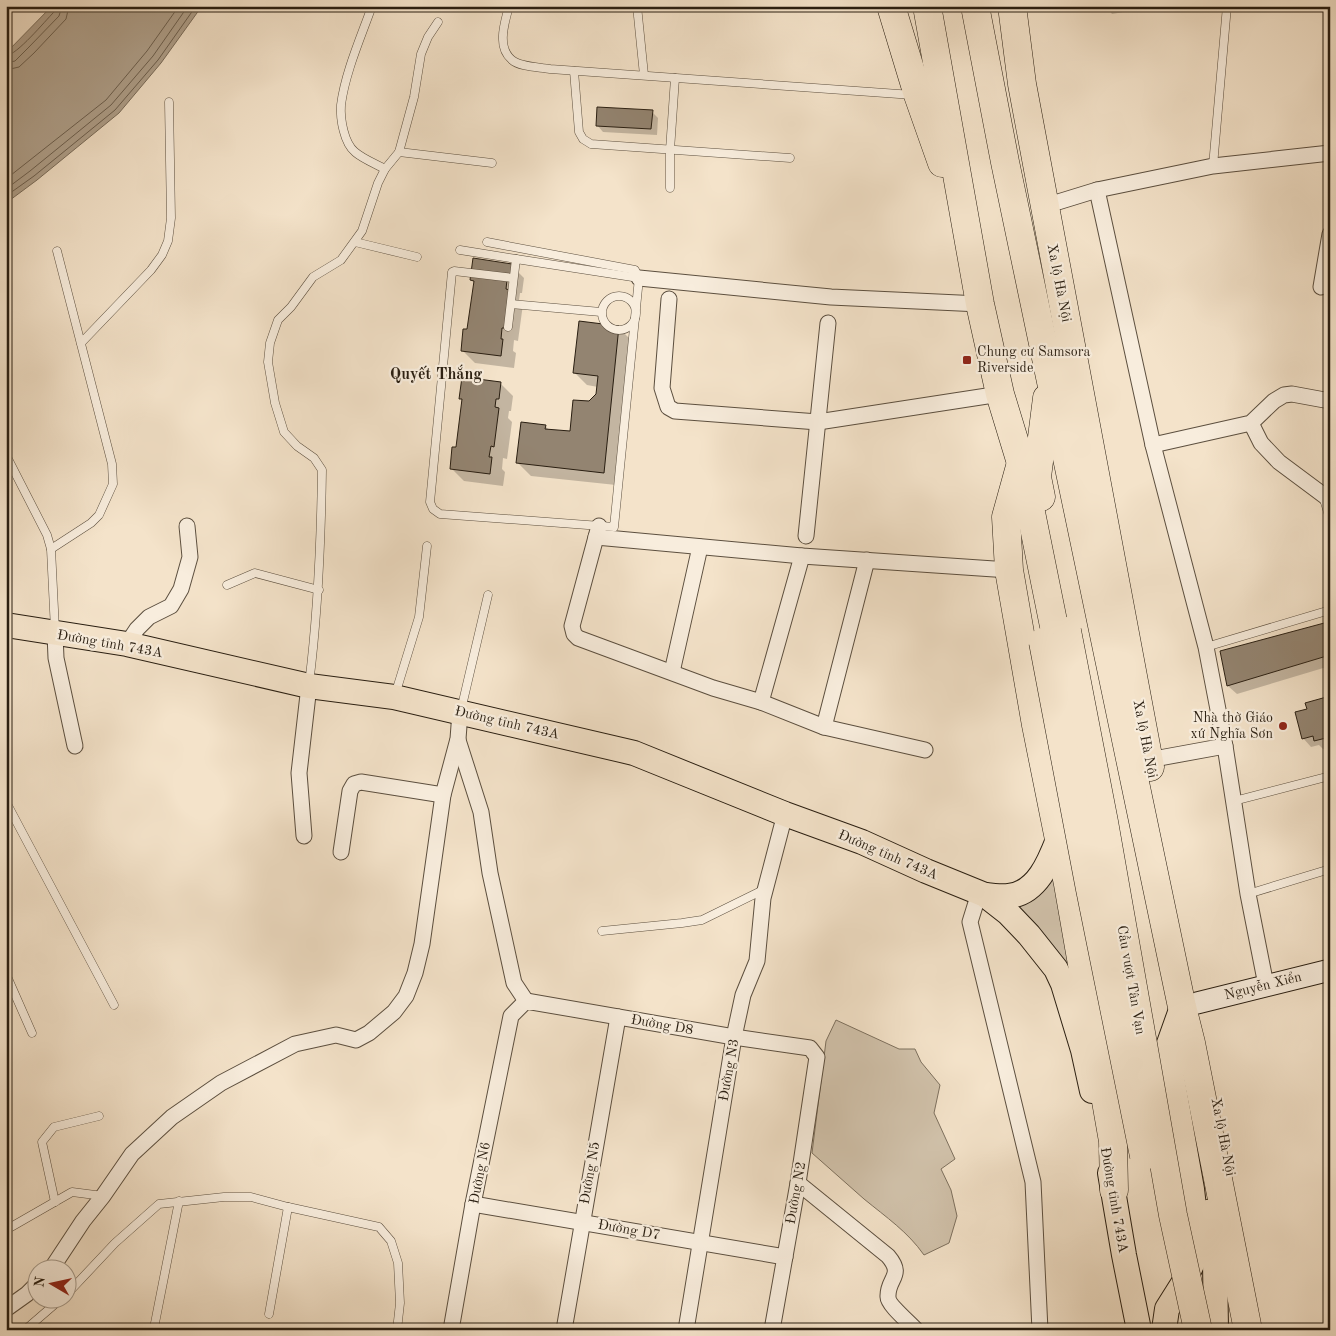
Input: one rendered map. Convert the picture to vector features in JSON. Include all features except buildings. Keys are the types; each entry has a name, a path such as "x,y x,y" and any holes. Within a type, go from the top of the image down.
{"highway":[{"path":"891,6 918,95 966,225"},
{"path":"927,6 980,304 1000,394 1020,463 1056,638"},
{"name":"Xa lộ Hà Nội","path":"975,6 1050,378 1140,761 1190,1005 1222,1137 1262,1330"},
{"name":"Xa lộ Hà Nội","path":"1012,6 1022,84 1140,761"},
{"path":"1005,162 1044,206 1026,262"},
{"name":"Xa lộ Hà Nội","path":"1050,378 1037,477 1056,638"},
{"path":"1020,463 1006,517 1009,570 1113,1141 1114,1190"},
{"name":"Cầu vượt Tân Vạn","path":"1056,638 1090,889 1179,1330"},
{"name":"Cầu vượt Tân Vạn","path":"1056,638 1188,1330"},
{"name":"Cầu vượt Tân Vạn","path":"1056,638 1104,822 1173,1215 1198,1330"},
{"name":"Xa lộ Hà Nội","path":"1190,1005 1191,1043 1248,1330"}],"main road":[{"name":"Đường tỉnh 743A","path":"6,625 128,644 309,686 394,697 634,753 785,814 862,842 982,894 1008,913 1029,934 1056,968 1063,984 1083,1050 1114,1190 1124,1255 1139,1330"},
{"name":"Đường tỉnh 743A","path":"982,894 1010,896 1030,888 1046,869 1059,837"},
{"name":"Nguyễn Xiển","path":"1190,1005 1330,970"},
{"path":"1164,1330 1167,1309 1184,1282 1193,1262 1197,1233 1192,1189 1167,1049 1190,1005"},
{"path":"1186,1161 1199,1175 1204,1188 1215,1262 1216,1330"}],"street":[{"path":"1044,206 1097,190 1213,166 1330,153"},
{"path":"1097,190 1153,445 1206,647 1225,746 1248,894 1266,985"},
{"path":"1321,287 1330,234"},
{"path":"639,278 831,297 980,304"},
{"path":"669,299 662,388 664,400 668,407 675,411 818,422 1000,394"},
{"path":"806,536 828,323"},
{"path":"1153,445 1251,423 1274,401 1284,395 1292,394 1330,401"},
{"path":"1251,423 1261,444 1279,462 1326,497"},
{"path":"128,644 137,629 149,617 171,606 181,589 190,557 187,526"},
{"path":"925,750 824,727 761,702 713,688 578,638 574,634 572,626 597,532 700,546 802,556 1009,570"},
{"path":"672,672 700,546"},
{"path":"761,702 802,556"},
{"path":"824,727 867,560"},
{"path":"55,634 56,658 75,746"},
{"path":"304,836 298,773 309,686"},
{"path":"58,1258 82,1221 103,1196 132,1154 172,1117 221,1083 295,1044 336,1035 356,1040 394,1012 406,996 415,973 422,944 443,795 458,739 460,712"},
{"path":"458,739 480,812 490,873 514,984 526,1000"},
{"path":"1140,761 1225,746"},
{"path":"341,852 350,791 354,784 361,782 443,795"},
{"name":"Đường N3","path":"686,1330 734,1037 743,995 757,962 763,898 785,814"},
{"path":"982,894 970,922 1033,1182 1040,1330"},
{"name":"Đường N6","path":"451,1330 473,1204 511,1016 526,1000"},
{"name":"Đường D8","path":"526,1000 734,1037 810,1048 817,1057"},
{"name":"Đường N5","path":"564,1330 618,1017"},
{"name":"Đường N2","path":"772,1330 798,1183 817,1057"},
{"path":"798,1183 888,1256 894,1264 896,1272 888,1296 890,1303 916,1330"},
{"name":"Đường D7","path":"473,1204 785,1257"},
{"path":"6,1308 28,1293"}],"lane":[{"path":"372,6 349,73 341,106 342,120 346,137 354,151 385,169"},
{"path":"509,6 503,33 504,46 512,61 522,64 574,71 918,95"},
{"path":"637,6 644,75"},
{"path":"1213,166 1227,6"},
{"path":"309,686 319,590 322,470 314,458 297,446 284,432 275,403 268,362 270,343 278,320 313,277 341,260 362,231 378,183 385,169 399,152 414,97 421,54 428,37 438,22"},
{"path":"574,71 579,132 583,139 590,144 790,158"},
{"path":"670,188 670,150 675,78"},
{"path":"81,343 151,270 168,241 171,218 169,102"},
{"path":"399,152 492,163"},
{"path":"355,242 417,257"},
{"path":"488,242 635,270 639,278 614,528 597,532 440,514 433,510 430,502 452,272 454,270 514,278"},
{"path":"460,250 639,278"},
{"path":"51,549 91,523 99,515 113,484 112,464 57,251"},
{"path":"508,327 516,260"},
{"path":"620,295 626,297 634,305 636,316 630,326 614,330 604,323 601,312 605,302 610,298 620,295"},
{"path":"510,304 601,312"},
{"path":"6,455 48,535 51,549 55,634"},
{"path":"1326,497 1330,519"},
{"path":"394,697 419,617 427,546"},
{"path":"227,585 255,574 319,590"},
{"path":"460,712 488,595"},
{"path":"1206,647 1330,610"},
{"path":"1234,801 1330,776"},
{"path":"6,802 114,1005"},
{"path":"1248,894 1330,868"},
{"path":"602,931 702,920 766,888"},
{"path":"6,974 32,1033"},
{"path":"55,1202 42,1142 54,1127 99,1116"},
{"path":"6,1226 11,1227 72,1192 103,1196"},
{"path":"78,1282 115,1243 159,1204 224,1196 252,1197 379,1227 391,1241 398,1263 400,1303 397,1330"},
{"path":"155,1322 179,1201"},
{"path":"270,1314 288,1207"},
{"path":"25,1330 50,1308"}],"shaded area":[{"path":"1056,868 1081,994 1038,927 1014,902"},
{"path":"836,1020 899,1049 915,1049 921,1062 940,1085 934,1113 955,1159 941,1169 951,1190 957,1216 949,1243 924,1255 904,1232 812,1153 826,1041"}],"water":[{"path":"52,6 202,6 161,63 119,113 6,203 6,53"}],"place":[{"name":"Chung cư Samsora Riverside","path":"967,360"},
{"name":"Nhà thờ Giáo xứ Nghĩa Sơn","path":"1283,726"}],"district":[{"name":"Quyết Thắng","path":"436,375"}]}
